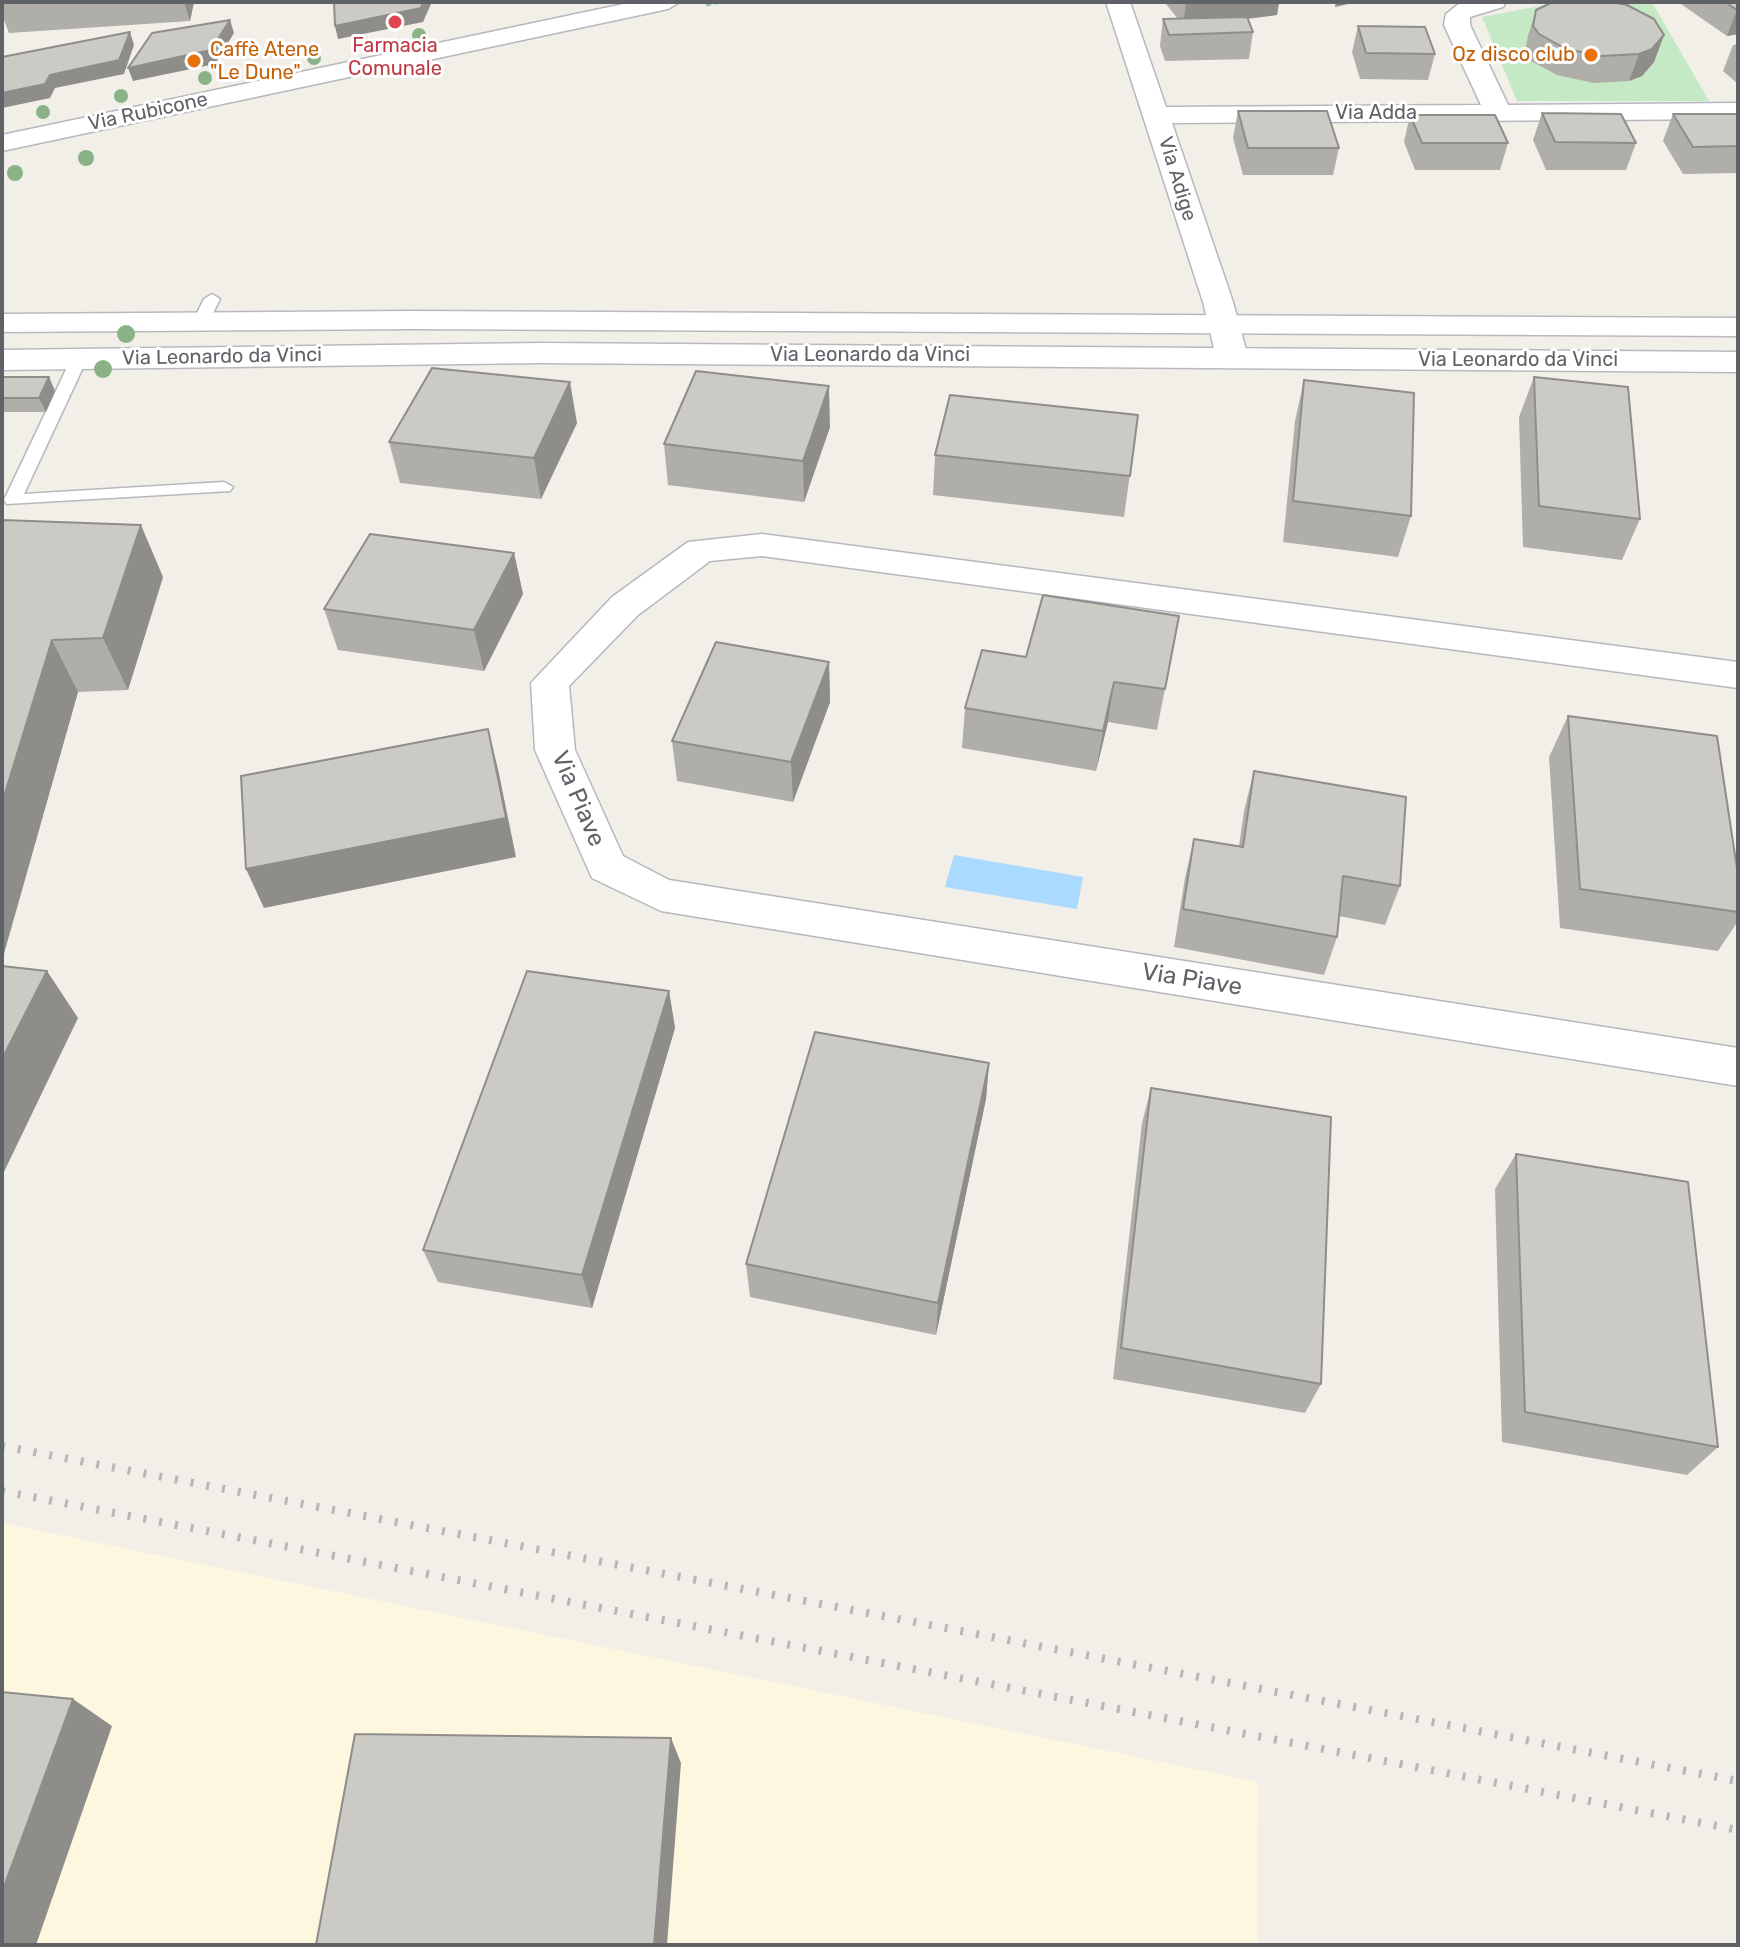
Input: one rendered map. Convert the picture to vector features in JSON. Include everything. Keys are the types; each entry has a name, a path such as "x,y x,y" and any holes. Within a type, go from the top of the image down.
{"street":[{"name":"Via Rubicone","path":"2,143 480,48 668,2"},
{"name":"Via Adige","path":"1118,2 1157,115 1232,357"},
{"path":"1494,2 1472,6 1458,14 1457,25 1498,112"},
{"path":"480,48 489,15"},
{"name":"Via Adda","path":"1157,115 1738,111"},
{"path":"8,360 48,348 171,345 193,334 207,310"},
{"name":"Via Leonardo da Vinci","path":"2,323 207,310 1224,326 1738,327"},
{"name":"Via Leonardo da Vinci","path":"8,360 542,353 1738,362"},
{"name":"Via Piave","path":"1738,675 762,545 701,550 625,606 550,683 555,750 607,867 661,895 1738,1067"}],"lane":[{"path":"79,359 13,500 224,487"}],"shaded area":[{"path":"2,1523 1258,1782 1257,1945 2,1945"}],"green space":[{"path":"1561,2 1652,2 1709,101 1517,101 1482,17"}],"water":[{"path":"954,855 1083,877 1077,909 945,887"}],"building":[{"path":"334,2 423,2 421,8 335,26"},
{"path":"1553,2 1627,5 1654,19 1664,35 1652,49 1639,54 1603,56 1566,49 1539,34 1533,26 1536,10"},
{"path":"1725,2 1738,2 1738,10 1737,10"},
{"path":"1247,17 1253,32 1169,35 1163,19"},
{"path":"230,20 211,50 128,68 152,33"},
{"path":"1358,26 1425,27 1435,54 1366,53"},
{"path":"130,32 119,60 50,75 45,84 2,93 2,57"},
{"path":"1238,111 1327,111 1339,148 1248,148"},
{"path":"1542,113 1621,114 1636,143 1555,142"},
{"path":"1673,114 1738,114 1738,146 1693,147"},
{"path":"1410,115 1495,115 1508,143 1422,143"},
{"path":"432,368 570,382 534,458 389,442"},
{"path":"696,371 829,386 803,461 664,444"},
{"path":"2,377 49,377 39,398 2,398"},
{"path":"1534,377 1628,387 1640,519 1539,506"},
{"path":"1304,380 1414,393 1411,516 1293,501"},
{"path":"950,395 1138,415 1130,476 935,455"},
{"path":"2,520 141,525 103,638 52,640 2,803"},
{"path":"370,534 514,553 474,630 324,609"},
{"path":"1043,595 1179,616 1165,689 1114,682 1103,731 965,708 982,650 1026,657"},
{"path":"716,642 829,662 791,762 672,741"},
{"path":"1568,716 1717,736 1738,875 1738,912 1580,889"},
{"path":"488,729 506,818 246,869 241,776"},
{"path":"1254,771 1406,797 1400,886 1343,876 1337,937 1183,909 1194,839 1243,847"},
{"path":"2,966 47,971 2,1059"},
{"path":"527,971 669,991 582,1275 423,1250"},
{"path":"815,1032 989,1063 938,1303 746,1264"},
{"path":"1151,1088 1331,1117 1321,1384 1121,1348"},
{"path":"1516,1154 1688,1182 1718,1447 1525,1412"},
{"path":"2,1692 73,1699 2,1892"},
{"path":"355,1734 671,1738 654,1945 316,1945"}],"railway":[{"path":"2,1446 1738,1781"},
{"path":"2,1491 1738,1830"}],"place":[{"name":"Farmacia Comunale","path":"395,22"},
{"name":"Oz disco club","path":"1591,55"},
{"name":"Caffè Atene \"Le Dune\"","path":"194,61"}]}
